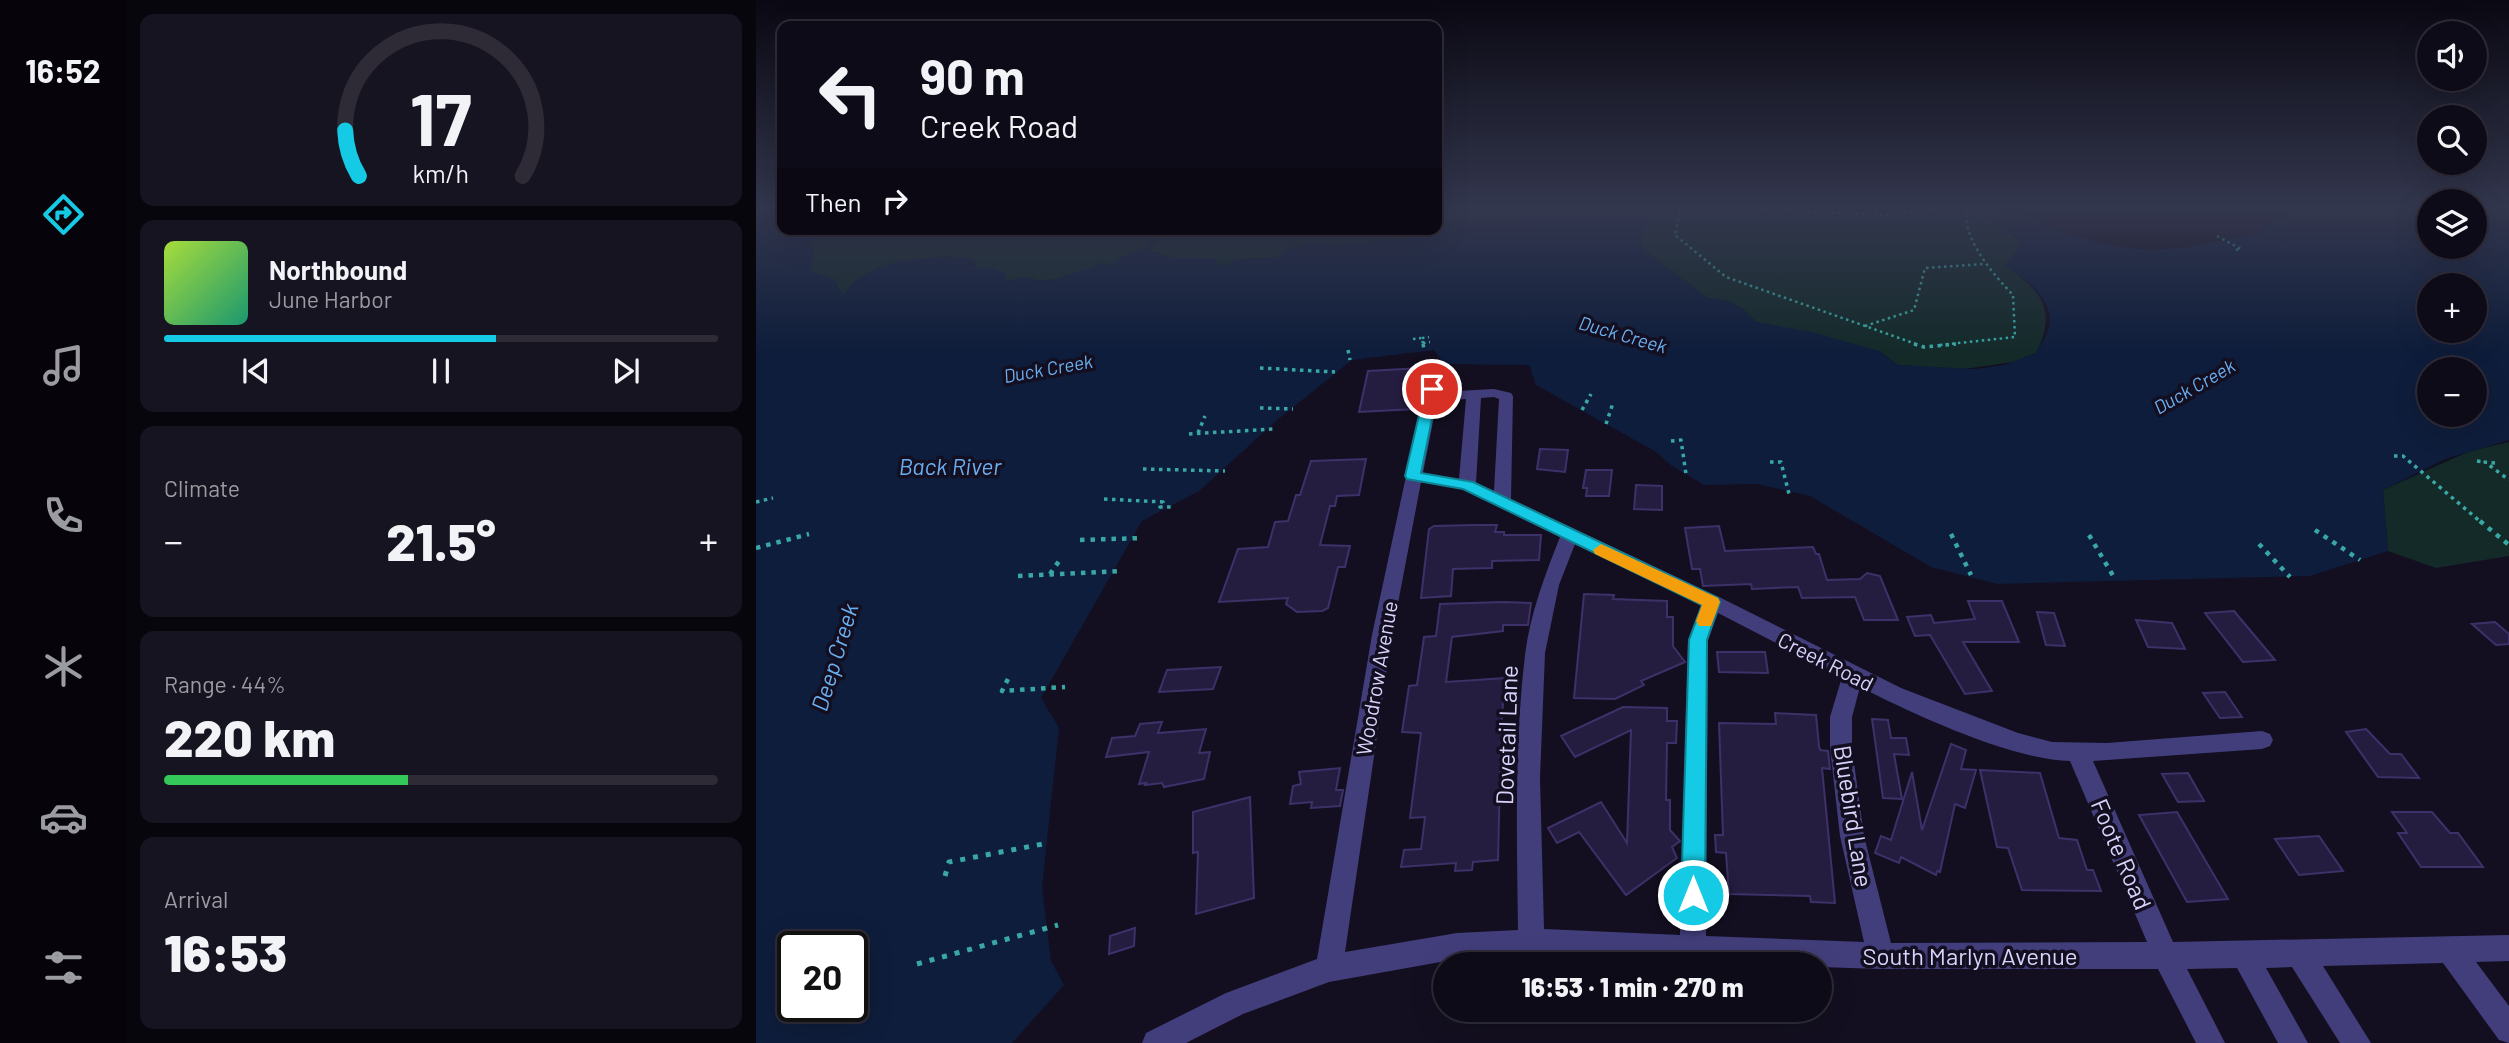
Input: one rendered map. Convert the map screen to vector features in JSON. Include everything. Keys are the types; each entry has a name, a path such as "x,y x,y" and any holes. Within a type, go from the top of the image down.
{"street":[{"name":"Woodrow Avenue","path":"1329,968 1382,635 1431,393 1474,393"},
{"path":"1467,485 1474,393 1501,393 1506,396 1502,502"},
{"name":"Creek Road","path":"1413,476 1467,485 1712,602 1853,676 1958,721 2052,751 2107,752 2262,740"},
{"name":"Dovetail Lane","path":"1531,942 1528,778 1535,653 1550,585 1570,535"},
{"path":"1693,947 1698,640 1712,602"},
{"name":"Bluebird Lane","path":"1853,676 1841,717 1841,748 1852,836 1881,956"},
{"name":"Foote Road","path":"2078,752 2166,956 2211,1043"},
{"name":"South Marlyn Avenue","path":"1156,1043 1236,1003 1329,968 1457,946 1531,942 1881,956 2244,956 2509,948"},
{"path":"2450,950 2509,1030"},
{"path":"2300,955 2357,1043"},
{"path":"2244,956 2294,1043"}],"path":[{"path":"1700,256 1726,277 1924,347 2015,337 2013,295 1984,264 1981,256"},
{"path":"1865,327 1914,310 1925,268 1984,264"},
{"path":"1422,340 1429,337"},
{"path":"1413,339 1430,342"},
{"path":"1422,340 1424,349"},
{"path":"1348,350 1350,360"},
{"path":"1260,368 1335,372"},
{"path":"1581,410 1591,394"},
{"path":"1606,424 1613,403"},
{"path":"1260,408 1293,409"},
{"path":"1198,433 1205,416"},
{"path":"1189,434 1273,429"},
{"path":"1671,441 1681,440 1686,474"},
{"path":"2394,456 2403,456 2509,545"},
{"path":"2477,461 2495,463"},
{"path":"1770,463 1781,462 1788,494"},
{"path":"2484,462 2509,480"},
{"path":"1143,469 1225,471"},
{"path":"756,502 773,498"},
{"path":"1104,499 1163,502 1160,507 1175,507"},
{"path":"2315,530 2360,560"},
{"path":"756,548 809,534"},
{"path":"1951,534 1971,575"},
{"path":"2089,535 2115,579"},
{"path":"1080,540 1142,538"},
{"path":"2259,544 2290,577"},
{"path":"1050,574 1059,561"},
{"path":"1018,576 1121,571"},
{"path":"1009,679 1002,691 1065,687"},
{"path":"945,876 949,862 1048,843"},
{"path":"917,964 1058,925"}],"green space":[{"path":"812,256 1130,256 1114,264 1041,281 1025,277 1006,281 1004,273 992,268 973,268 976,264 960,257 952,260 952,256 915,260 887,265 862,276 843,296 811,271"},
{"path":"1166,256 1279,256 1223,265 1219,265 1213,258"},
{"path":"1652,256 2013,256 2006,266 2037,293 2045,313 2046,325 2036,353 2013,362 1965,369 1898,365 1879,351 1756,322 1743,309 1728,301 1708,298"},
{"path":"2509,442 2509,556 2436,568 2388,551 2383,490 2470,451"}],"water":[{"name":"Back River","path":"756,256 812,256 811,271 833,278 843,295 853,283 878,268 948,256 953,256 952,260 960,257 974,259 974,268 992,268 1004,273 1007,281 1025,277 1041,281 1094,269 1093,266 1100,263 1105,266 1114,264 1124,256 1213,258 1219,265 1228,265 1233,260 1278,256 1652,256 1708,298 1728,301 1743,309 1756,322 1812,332 1879,351 1898,365 1974,369 2005,365 2036,353 2049,327 2047,307 2037,290 2005,266 2012,256 2417,256 2417,259 2487,259 2487,256 2509,256 2509,440 2445,459 2383,490 2388,551 2310,576 1997,584 1931,567 1810,496 1757,484 1704,485 1672,466 1656,452 1536,385 1529,365 1444,364 1434,350 1352,360 1276,421 1199,491 1142,521 1041,698 1059,728 1042,887 1051,961 1064,985 1012,1043 756,1043"}],"building":[{"path":"1421,368 1416,409 1359,412 1368,371"},
{"path":"1540,449 1568,450 1565,472 1537,469"},
{"path":"1366,459 1359,495 1337,496 1335,506 1330,506 1320,545 1350,546 1345,567 1338,567 1328,608 1322,611 1297,612 1286,604 1288,598 1219,602 1238,549 1268,547 1275,522 1288,521 1311,461"},
{"path":"1586,470 1612,470 1609,496 1586,496 1587,488 1583,488"},
{"path":"1636,485 1662,486 1662,510 1634,509"},
{"path":"1497,525 1495,532 1504,532 1504,535 1541,535 1539,560 1492,561 1492,568 1453,569 1451,596 1421,598 1429,529 1434,526"},
{"path":"1719,526 1725,551 1813,547 1816,554 1819,554 1827,580 1860,579 1867,573 1880,576 1898,620 1864,620 1855,597 1802,598 1798,587 1752,589 1751,584 1703,586 1700,569 1692,569 1685,528"},
{"path":"1584,594 1614,595 1613,599 1667,601 1667,617 1673,617 1673,646 1685,662 1641,681 1644,685 1615,699 1574,698"},
{"path":"1968,601 2002,601 2019,642 1963,642 1992,691 1965,694 1930,635 1915,636 1907,617 1931,615 1934,623 1975,619"},
{"path":"1531,603 1528,625 1503,625 1503,631 1452,637 1446,682 1505,678 1498,860 1473,862 1472,870 1455,871 1456,863 1401,867 1404,850 1421,849 1425,817 1410,818 1421,733 1402,732 1409,686 1417,685 1424,637 1436,636 1440,604"},
{"path":"2234,611 2275,660 2243,662 2205,613"},
{"path":"2037,612 2054,613 2065,646 2046,645"},
{"path":"2136,620 2172,623 2185,649 2148,647"},
{"path":"2495,622 2509,634 2509,644 2496,645 2472,624"},
{"path":"1717,652 1765,652 1768,673 1719,672"},
{"path":"1221,667 1213,689 1159,692 1167,670"},
{"path":"2225,692 2242,717 2220,718 2203,693"},
{"path":"1623,707 1667,708 1667,721 1677,721 1676,743 1667,743 1666,800 1670,800 1670,830 1680,841 1672,847 1677,858 1626,895 1579,832 1557,843 1548,828 1601,802 1627,843 1631,730 1575,757 1561,736"},
{"path":"1775,713 1816,715 1820,750 1828,751 1830,769 1822,768 1835,903 1811,902 1810,896 1729,894 1726,853 1716,852 1715,835 1723,835 1719,723 1776,724"},
{"path":"1872,719 1888,720 1891,738 1906,738 1909,755 1894,754 1902,799 1883,798"},
{"path":"1162,722 1158,733 1206,729 1199,753 1210,752 1204,779 1164,787 1162,783 1139,784 1149,752 1106,757 1112,738 1135,736 1140,724"},
{"path":"2366,729 2390,754 2401,754 2419,778 2378,777 2346,732"},
{"path":"1951,744 1966,750 1961,769 1976,770 1965,808 1955,804 1940,872 1937,871 1936,875 1901,857 1899,863 1875,853 1881,836 1891,840 1912,772 1922,830"},
{"path":"1340,768 1336,790 1343,790 1340,806 1311,808 1312,802 1290,804 1293,786 1301,784 1299,772"},
{"path":"1980,770 2040,773 2059,838 2077,840 2087,870 2093,870 2101,891 2022,890 2008,848 1997,847"},
{"path":"2188,773 2204,801 2178,802 2162,774"},
{"path":"1250,797 1254,898 1196,914 1198,852 1193,853 1193,812"},
{"path":"2177,812 2228,899 2187,902 2139,815"},
{"path":"2392,812 2432,812 2450,833 2458,833 2483,867 2421,867 2398,833 2407,833"},
{"path":"2319,836 2343,871 2299,875 2275,839"},
{"path":"1135,928 1134,946 1109,954 1110,936"}],"slow traffic":[{"path":"1601,550 1712,602 1705,621"}],"route":[{"path":"1432,389 1413,476 1467,485 1712,602 1698,640 1693,895"}],"water label":[{"name":"Duck Creek","path":"1623,334"},
{"name":"Duck Creek","path":"1048,368"},
{"name":"Duck Creek","path":"2194,386"},
{"name":"Deep Creek","path":"834,657"}]}
